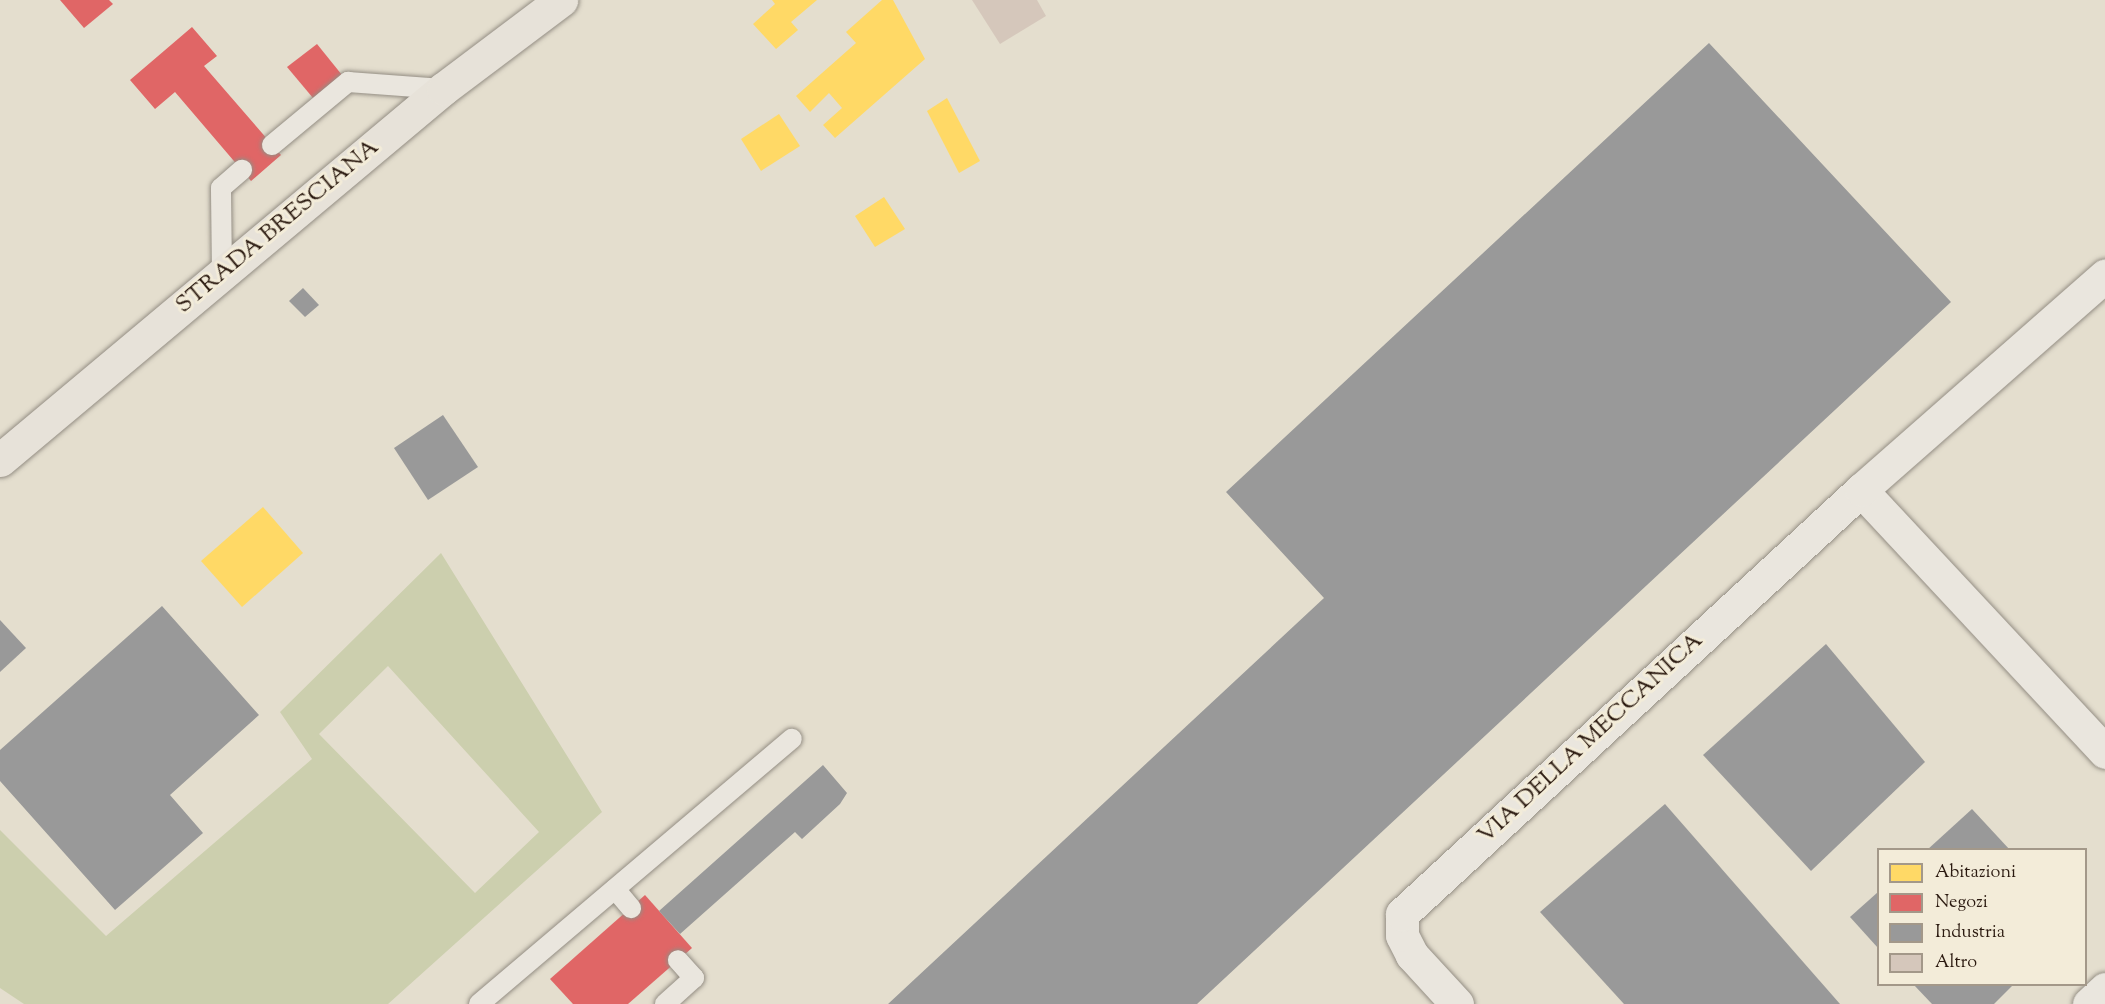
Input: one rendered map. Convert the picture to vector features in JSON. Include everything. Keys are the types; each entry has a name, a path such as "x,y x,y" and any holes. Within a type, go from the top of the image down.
{"main road":[{"name":"STRADA BRESCIANA","path":"0,460 443,89 561,0"}],"street":[{"name":"VIA DELLA MECCANICA","path":"1457,1004 1412,955 1402,935 1402,914 1861,490 2105,276"},
{"path":"1861,490 2105,752"},
{"path":"2089,1004 2105,990"}],"lane":[{"path":"272,145 348,82 443,89"},
{"path":"222,273 221,188 242,170"},
{"path":"486,1002 792,739"},
{"path":"615,890 631,908"},
{"path":"665,1004 694,978 678,960"}],"green space":[{"path":"441,553 602,812 388,1004 24,1004 0,988 0,830 106,936 312,759 280,712","holes":["388,666 539,832 475,893 319,734"]}],"building: Abitazioni":[{"path":"772,0 817,0 791,22 798,30 776,49 753,24 775,4"},
{"path":"882,0 893,0 925,59 835,138 823,125 842,108 829,93 810,112 796,96 856,43 846,32"},
{"path":"947,98 980,161 959,173 927,111"},
{"path":"779,114 800,146 761,171 741,139"},
{"path":"884,197 905,229 875,247 855,216"},
{"path":"263,507 303,553 242,607 201,561"}],"building: Negozi":[{"path":"60,0 109,0 113,4 84,28"},
{"path":"192,27 217,56 204,66 281,155 251,181 175,92 155,109 130,80"},
{"path":"317,44 342,75 313,98 287,67"},
{"path":"645,895 692,948 628,1004 573,1004 550,979"}],"building: Industria":[{"path":"1709,43 1951,302 1197,1004 888,1004 1324,598 1226,492"},
{"path":"303,288 319,305 305,317 289,301"},
{"path":"443,415 478,467 428,500 394,448"},
{"path":"162,606 259,715 170,795 203,833 115,910 0,781 0,750"},
{"path":"0,620 26,648 0,672"},
{"path":"1826,644 1925,762 1811,871 1703,755"},
{"path":"823,765 847,793 840,804 802,839 795,832 680,934 659,911"},
{"path":"1665,804 1840,1004 1624,1004 1540,912"},
{"path":"1972,809 2008,848 1929,848"},
{"path":"1877,893 1877,947 1850,917"},
{"path":"1915,986 2012,986 1994,1004 1932,1004"}],"building: Altro":[{"path":"972,0 1037,0 1046,16 1000,44"}]}
